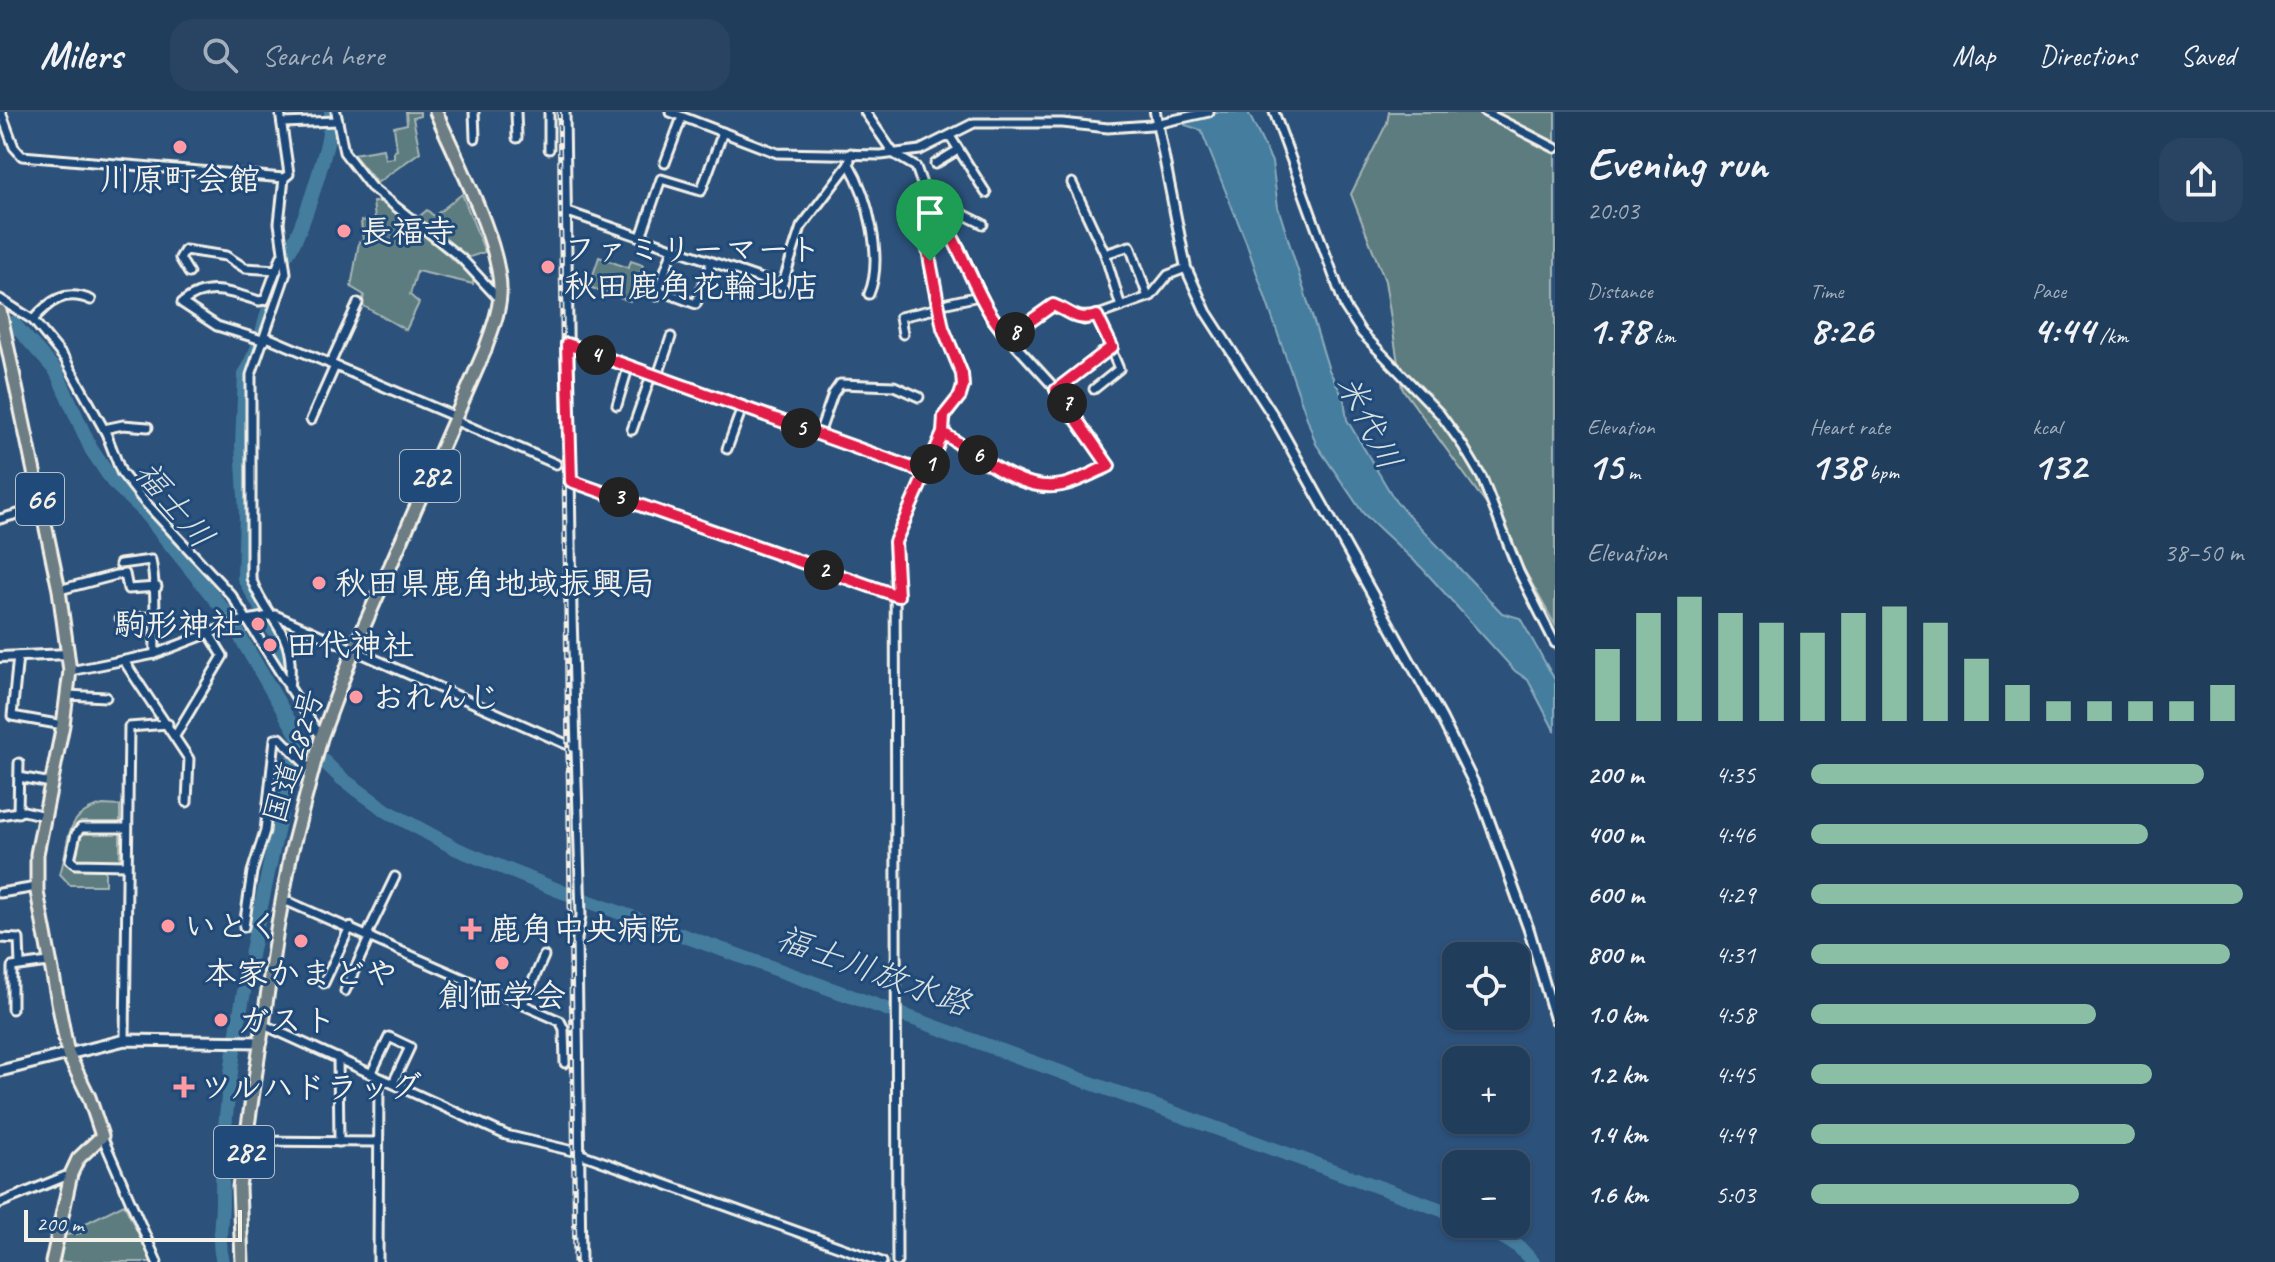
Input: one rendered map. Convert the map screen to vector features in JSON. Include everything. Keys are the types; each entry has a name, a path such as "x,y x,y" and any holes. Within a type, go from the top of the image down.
{"main road":[{"name":"国道282号","path":"242,1262 238,1201 282,899 321,738 354,649 485,350 500,300 499,281 486,230 436,112"},
{"name":"66","path":"0,312 59,590 70,671 63,725 37,854 37,887 48,962 68,1054 89,1097 102,1136"},
{"path":"0,1071 125,1040 262,1042"},
{"path":"52,1262 71,1174 78,1159 102,1136"}],"street":[{"path":"1,112 14,147 22,156 284,178 289,174 280,112"},
{"path":"474,112 475,138"},
{"path":"516,112 517,138"},
{"path":"549,112 549,149"},
{"path":"565,112 575,748 581,916 577,939 581,1262"},
{"path":"670,112 777,153 894,154 920,150 974,123 1042,123 1108,128 1162,122 1209,112"},
{"path":"865,112 894,154 916,167 929,204 931,220 927,242 939,307 963,386 960,396 944,416 943,433 895,542 898,596 897,1262"},
{"path":"997,112 1000,123"},
{"path":"1040,112 1042,123"},
{"path":"1155,112 1162,122 1186,268 1206,312 1272,414 1442,719 1481,798 1529,930 1555,1019"},
{"path":"1274,112 1345,307 1362,333 1440,414 1463,446 1482,478 1519,572 1555,643"},
{"path":"1485,112 1555,148"},
{"path":"665,163 682,117"},
{"path":"282,123 337,118 344,152 371,187 461,258 500,300"},
{"path":"641,237 661,179 701,191 723,132"},
{"path":"950,136 986,193"},
{"path":"935,164 958,150"},
{"path":"568,212 782,286 801,227 849,164 851,153"},
{"path":"849,164 863,187 867,217 873,225 875,281 869,294"},
{"path":"284,178 279,223 286,273 270,311 266,339 251,375 251,578 266,615 281,628 291,654 289,688"},
{"path":"1072,183 1105,254 1121,307"},
{"path":"931,220 943,221 965,215 983,224"},
{"path":"943,221 960,248 991,318 1056,390 1109,466 1063,485 1038,484 1004,471 943,433"},
{"path":"1105,254 1130,246 1148,297"},
{"path":"673,249 657,293 696,304 711,263"},
{"path":"189,273 180,258 185,250 226,256 245,268 277,270"},
{"path":"282,255 265,300 259,301 221,289 204,292 182,303 217,326 256,339 266,339 332,365 556,464"},
{"path":"1008,337 1053,305 1072,317 1084,320 1148,297 1168,275 1186,268"},
{"path":"33,320 46,304 57,299 76,295 91,300"},
{"path":"903,334 900,317 979,296"},
{"path":"0,299 33,320 65,359 104,429 121,472 232,596 243,620 321,738"},
{"path":"311,420 358,303"},
{"path":"1094,389 1119,370 1097,316"},
{"path":"632,430 671,337"},
{"path":"567,344 926,473"},
{"path":"1056,390 1112,347"},
{"path":"617,405 628,368"},
{"path":"819,434 833,394 840,384 894,386 919,397"},
{"path":"727,449 742,408"},
{"path":"104,429 123,425 148,427"},
{"path":"571,481 898,596"},
{"path":"0,519 42,507"},
{"path":"120,564 151,560 157,587 153,617 155,654"},
{"path":"59,590 125,574 128,589 157,587"},
{"path":"70,671 155,654 243,620 266,615 354,649 575,748"},
{"path":"120,618 153,617"},
{"path":"175,736 223,656 212,632"},
{"path":"0,657 68,654"},
{"path":"18,656 12,716 63,725"},
{"path":"124,661 189,759 187,802"},
{"path":"67,695 106,697"},
{"path":"125,1040 129,727 168,724"},
{"path":"244,927 252,872 267,817 275,739 280,738 313,770"},
{"path":"18,813 19,763"},
{"path":"19,777 51,783"},
{"path":"0,815 18,813 44,816"},
{"path":"126,865 75,864 70,860 76,834 81,828 127,828"},
{"path":"345,991 395,877"},
{"path":"0,893 37,887"},
{"path":"282,899 560,1021 564,1029 565,1063"},
{"path":"324,983 350,927"},
{"path":"0,938 19,939 20,965"},
{"path":"523,1004 544,956"},
{"path":"12,1009 9,972 20,965 48,962"},
{"path":"264,1025 506,1135 580,1154 882,1262"},
{"path":"371,1074 389,1037 410,1047 393,1083"},
{"path":"338,1058 339,1142"},
{"path":"378,1262 379,1078"},
{"path":"102,1136 157,1262"},
{"path":"246,1141 378,1142"},
{"path":"0,1203 71,1174"}],"green space":[{"path":"406,112 420,112 420,116 413,118 420,152 377,183 353,154 383,149 385,159 394,158 394,151 397,150 394,127 407,124"},
{"path":"1389,112 1555,112 1555,625 1494,515 1402,388 1385,281 1351,194 1387,123"},
{"path":"462,194 485,252 464,259 414,221 427,210 434,216"},
{"path":"373,202 383,202 473,276 473,284 417,271 410,295 419,303 406,330 362,305 364,295 351,287 359,242 363,241 361,221 375,219"},
{"path":"599,257 628,268 631,261 643,265 630,301 589,287"},
{"path":"103,805 120,806 120,862 105,864 105,885 70,885 60,874 70,830 81,815"},
{"path":"124,1204 152,1262 60,1262 65,1235 81,1233 82,1225"}],"water":[{"name":"米代川","path":"1180,112 1248,112 1272,162 1278,207 1329,370 1344,399 1347,420 1396,502 1502,613 1520,618 1555,680 1555,732 1528,680 1515,671 1422,568 1363,513 1316,444 1246,242 1201,130 1185,125"}],"waterway":[{"name":"福士川","path":"287,254 315,185 327,142 331,112"},
{"name":"福士川","path":"278,275 258,347 245,374 242,445 246,513 244,578 280,642 287,674"},
{"name":"福士川放水路","path":"0,324 13,323 56,371 91,449 113,482 140,507 227,614 298,736 341,778 387,811 457,849 560,891 1442,1210"},
{"name":"福士川","path":"223,1262 220,1232 224,1147 236,1036 292,760"},
{"name":"福士川放水路","path":"1504,1238 1519,1247 1533,1262"}],"railway":[{"path":"559,112 575,1262"}],"place":[{"name":"川原町会館","path":"180,147"},
{"name":"長福寺","path":"344,231"},
{"name":"ファミリーマート 秋田鹿角花輪北店","path":"548,267"},
{"name":"秋田県鹿角地域振興局","path":"319,583"},
{"name":"駒形神社","path":"258,624"},
{"name":"田代神社","path":"270,645"},
{"name":"おれんじ","path":"356,697"},
{"name":"いとく","path":"168,926"},
{"name":"鹿角中央病院","path":"471,929"},
{"name":"本家かまどや","path":"301,941"},
{"name":"創価学会","path":"502,963"},
{"name":"ガスト","path":"221,1020"},
{"name":"ツルハドラッグ","path":"184,1087"}],"route":[{"path":"930,261 927,242 931,220 943,221 960,248 991,318 1008,337 1053,305 1072,317 1084,320 1097,316 1112,347 1056,390 1109,466 1063,485 1038,484 1004,471 943,433 926,473 567,344 571,481 898,596 895,542 926,473 943,433 944,416 960,396 963,386 962,374 943,328 930,261"}]}
